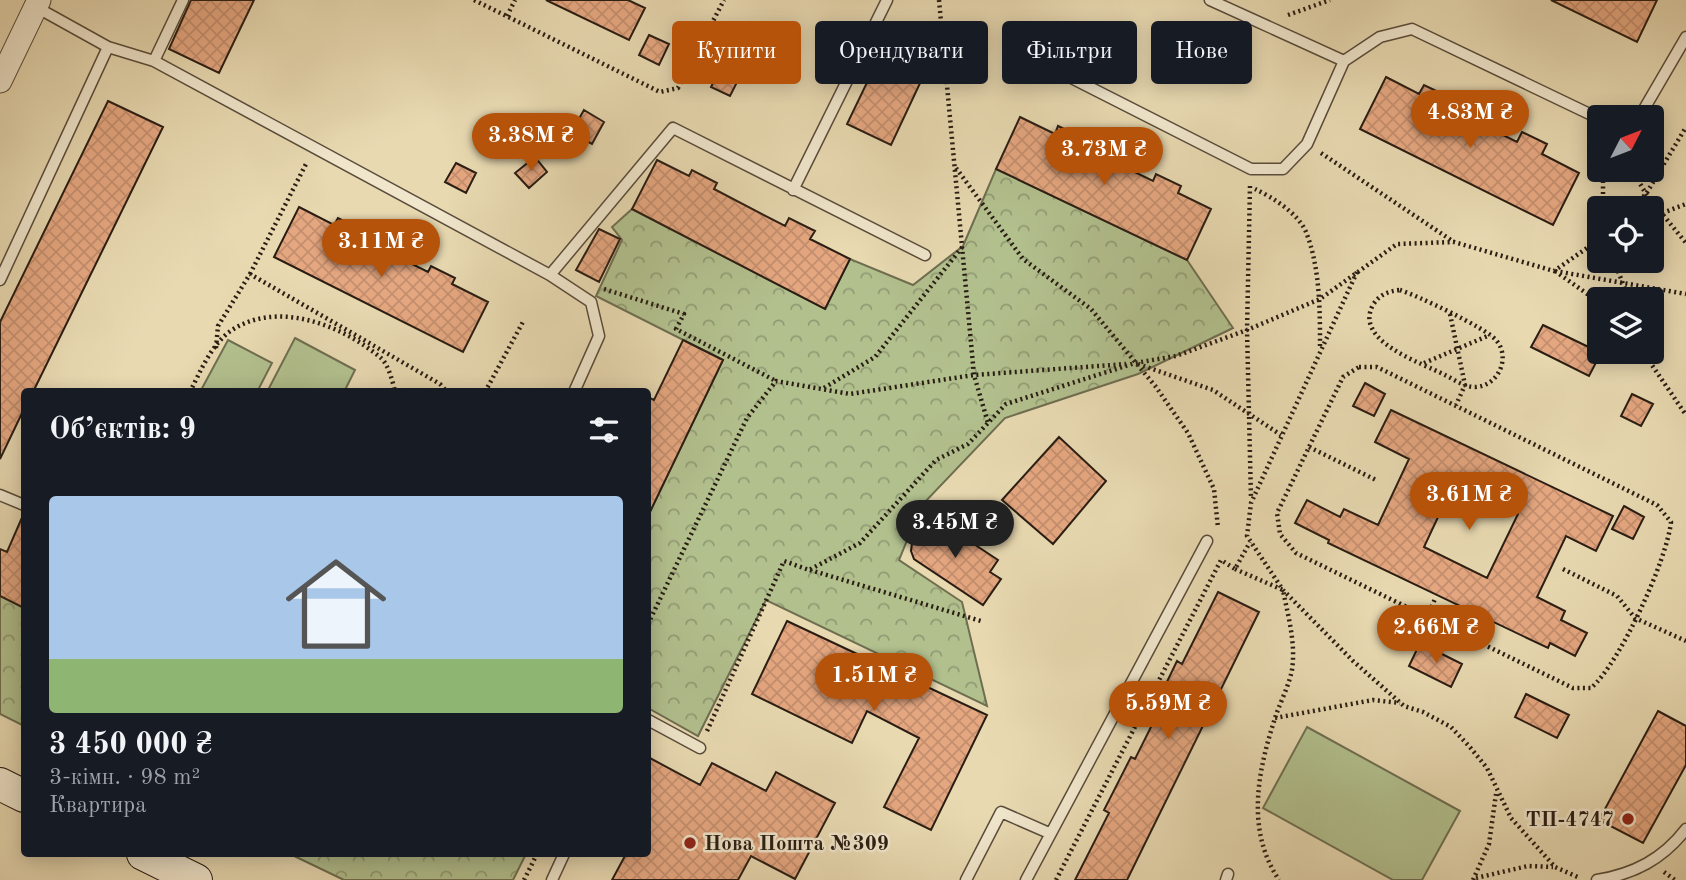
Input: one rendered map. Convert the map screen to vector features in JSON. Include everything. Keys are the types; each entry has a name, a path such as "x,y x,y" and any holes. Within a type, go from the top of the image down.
{"street":[{"path":"0,81 38,4"},
{"path":"0,784 21,794"},
{"path":"149,857 196,880"}],"lane":[{"path":"154,61 183,0"},
{"path":"793,190 887,0"},
{"path":"1210,0 1344,61"},
{"path":"38,4 108,47 154,61 550,275 591,302 599,336 577,388"},
{"path":"1083,84 1251,169 1283,169 1307,144 1344,61 1380,37 1412,29 1587,113"},
{"path":"1646,105 1686,37"},
{"path":"0,280 108,47"},
{"path":"550,275 673,128 925,255"},
{"path":"0,495 21,504"},
{"path":"1026,880 1207,541"},
{"path":"651,722 700,748"},
{"path":"966,880 1001,812 1049,833"},
{"path":"1597,880 1631,873 1653,861 1686,829"},
{"path":"552,880 563,857"}],"path":[{"path":"474,0 660,92 678,88 724,0"},
{"path":"507,16 515,0"},
{"path":"939,0 974,375 988,423"},
{"path":"1254,20 1293,14 1331,0"},
{"path":"1639,182 1646,194 1686,127"},
{"path":"1307,144 1454,242 1554,271 1686,294"},
{"path":"216,348 218,326 250,274 314,149"},
{"path":"956,168 1023,259 1091,309 1156,387 1188,433 1214,489 1219,536"},
{"path":"1251,169 1247,330 1251,503 1247,536 1283,590 1353,661 1401,703 1451,727 1487,768 1511,818 1555,867"},
{"path":"1250,187 1269,195 1305,230 1320,299 1320,351"},
{"path":"1664,213 1686,204"},
{"path":"1664,216 1686,243"},
{"path":"568,287 580,282 684,314 676,330 776,381 850,394 974,375 1135,363 1176,356 1320,299 1397,244 1454,242"},
{"path":"823,389 875,357 963,246"},
{"path":"1554,271 1587,248"},
{"path":"1251,503 1357,271"},
{"path":"1554,271 1587,294"},
{"path":"1619,273 1625,287"},
{"path":"250,274 444,388"},
{"path":"1400,290 1450,314 1491,335 1502,349 1502,367 1491,382 1483,386 1465,385 1376,337 1369,320 1374,302 1390,291 1400,290"},
{"path":"1450,314 1465,385 1455,405"},
{"path":"192,388 206,361 230,331 259,316 285,316 328,326 383,359 394,388"},
{"path":"487,388 524,320"},
{"path":"1423,363 1491,335"},
{"path":"809,570 860,543 936,460 968,444 1006,404 1135,363 1213,390 1280,435"},
{"path":"1650,364 1685,413"},
{"path":"1359,367 1377,367 1455,405 1657,505 1671,522 1669,542 1635,618 1604,677 1591,688 1573,688 1296,553 1280,534 1277,513 1343,377 1359,367"},
{"path":"651,618 747,418 776,381"},
{"path":"1309,447 1376,480"},
{"path":"1235,569 1250,542"},
{"path":"1056,880 1221,560 1220,548"},
{"path":"1221,560 1283,590"},
{"path":"700,748 784,561 982,621"},
{"path":"1563,569 1617,596 1635,618 1686,641"},
{"path":"1279,880 1269,864 1259,829 1256,793 1275,718 1292,671 1293,642 1283,590"},
{"path":"1427,617 1435,600"},
{"path":"1275,718 1373,700 1401,703"},
{"path":"1474,879 1489,844 1497,793"},
{"path":"524,880 536,857"},
{"path":"1474,879 1528,866 1555,867 1586,880"}],"green space":[{"path":"996,169 1187,260 1233,328 1138,374 1005,418 921,506 899,560 962,602 987,706 766,600 698,736 651,710 651,510 723,360 596,296 622,240 612,227 632,209 825,309 850,259 913,285 963,246"},
{"path":"295,338 355,370 346,388 269,388"},
{"path":"228,340 272,363 259,388 202,388"},
{"path":"0,596 21,606 21,724 0,714"},
{"path":"1307,727 1460,811 1422,880 1393,880 1263,808"},
{"path":"296,857 524,857 513,880 344,880"}],"building":[{"path":"191,0 254,0 219,73 169,49"},
{"path":"546,0 628,0 645,8 629,40"},
{"path":"1551,0 1657,0 1637,42"},
{"path":"649,35 669,44 659,65 639,55"},
{"path":"1386,77 1419,94 1424,85 1449,97 1444,106 1517,142 1522,132 1547,144 1542,154 1579,173 1553,225 1360,129"},
{"path":"712,84 736,84 730,96 711,87"},
{"path":"866,84 920,84 891,145 847,124"},
{"path":"108,101 163,127 35,388 21,388 21,415 0,459 0,322"},
{"path":"584,110 604,122 592,144 571,133"},
{"path":"1020,117 1055,134 1058,126 1085,139 1081,146 1153,181 1156,174 1181,186 1178,193 1211,209 1187,260 996,169"},
{"path":"535,157 547,172 529,188 515,173"},
{"path":"657,160 689,176 692,170 717,183 714,189 785,226 789,218 815,231 810,239 850,259 825,309 632,209"},
{"path":"456,163 476,173 466,193 445,182"},
{"path":"299,207 334,225 338,218 362,230 358,237 428,272 431,266 455,278 452,284 488,302 463,352 274,257"},
{"path":"599,229 620,239 599,282 576,270"},
{"path":"1543,325 1587,346 1587,364 1595,364 1589,376 1531,347"},
{"path":"683,340 723,360 651,510 651,398 654,400"},
{"path":"1365,383 1385,394 1374,416 1353,406"},
{"path":"1632,394 1653,404 1641,426 1621,416"},
{"path":"1391,410 1613,516 1596,551 1566,536 1537,597 1565,611 1561,620 1587,633 1575,656 1550,643 1548,648 1328,543 1329,540 1295,523 1307,500 1340,517 1344,509 1378,525 1409,459 1375,442","holes":["1454,483 1518,514 1487,578 1424,547"]},
{"path":"1059,437 1106,481 1053,544 1002,500"},
{"path":"1624,506 1644,517 1633,539 1612,529"},
{"path":"21,520 21,606 0,596 0,549 7,552"},
{"path":"932,521 939,521 998,560 990,572 1001,579 983,605 914,559 911,551 913,536 918,529"},
{"path":"1218,592 1259,612 1127,880 1075,880 1109,813 1104,810 1131,757 1135,759 1156,717 1151,715 1177,661 1182,664"},
{"path":"787,621 987,715 931,830 884,807 919,738 867,711 852,743 752,694"},
{"path":"1420,643 1462,664 1451,687 1409,666"},
{"path":"1526,694 1569,715 1557,738 1515,717"},
{"path":"1658,711 1686,726 1686,765 1643,843 1599,820"},
{"path":"651,759 700,785 712,763 766,791 776,772 835,803 795,879 751,856 738,880 612,880 624,857 651,857"}],"place":[{"name":"ТП-4747","path":"1628,819"},
{"name":"Нова Пошта №309","path":"690,843"}]}
